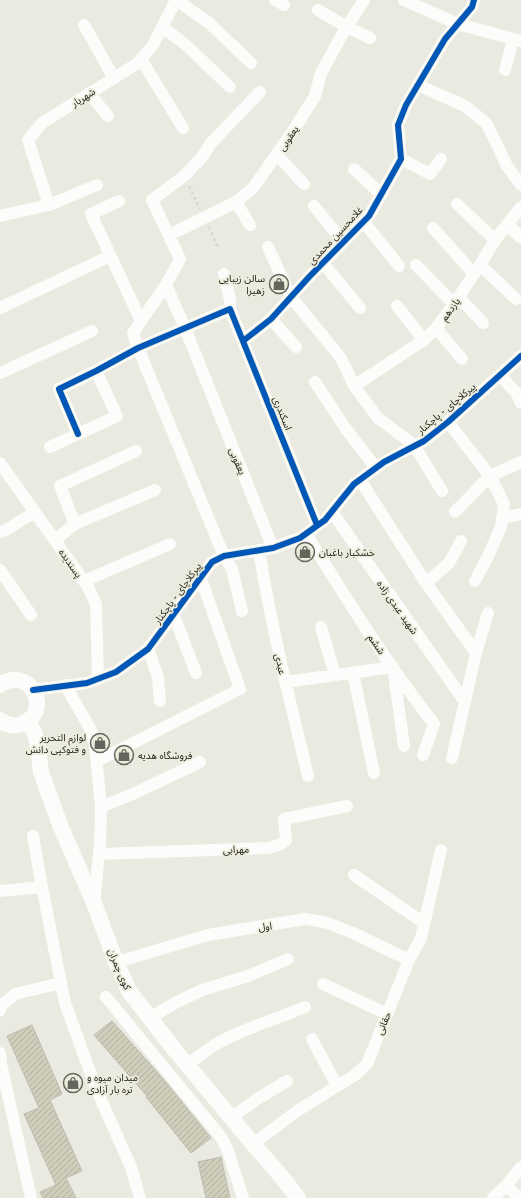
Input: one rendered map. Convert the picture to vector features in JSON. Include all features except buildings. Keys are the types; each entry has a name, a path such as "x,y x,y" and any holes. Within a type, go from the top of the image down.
{"main road":[{"path":"1,722 17,725 27,721 33,715 36,707 36,698 30,686 17,680 3,683"},
{"name":"کوی چمران","path":"27,721 34,732 37,741 41,772 60,825 94,903 116,962 129,991 187,1065 298,1198"}],"street":[{"path":"176,0 208,22 251,63"},
{"name":"شهریار","path":"50,205 28,140 42,123 89,92 138,63 153,45 176,0"},
{"name":"یعقوبی","path":"169,235 236,202 253,188 277,155 315,96 321,73 364,0"},
{"path":"404,0 458,24 517,40 505,70"},
{"path":"441,159 430,174 401,159 398,125 406,105 445,40 472,7 474,0"},
{"path":"318,10 347,27 370,38"},
{"path":"84,25 114,78"},
{"path":"162,27 186,45 230,87"},
{"path":"141,59 183,128"},
{"path":"418,85 465,106 487,124 507,166 521,185"},
{"path":"89,92 108,116"},
{"path":"242,611 232,569 224,556 133,333 140,320 166,285 180,259 152,200 184,176 203,156 211,143 260,92"},
{"path":"277,155 304,184"},
{"name":"غلامحسین محمدی","path":"243,341 271,319 322,263 369,216 401,159"},
{"path":"354,169 381,194"},
{"path":"0,216 50,205 97,185"},
{"path":"119,201 91,214 140,320"},
{"path":"236,202 250,225"},
{"path":"457,204 495,240"},
{"path":"314,206 343,242"},
{"name":"یازدهم","path":"354,386 424,340 436,328 495,240 521,207"},
{"path":"363,221 399,266"},
{"path":"507,224 521,238"},
{"path":"432,228 477,269 516,299"},
{"path":"268,247 291,298 341,358 354,386 378,418 414,445 442,491"},
{"path":"0,308 110,256"},
{"path":"322,263 360,308"},
{"path":"416,265 483,323"},
{"name":"اسکندری","path":"224,274 230,300 230,309 318,525"},
{"name":"یعقوبی","path":"166,285 185,328 273,548"},
{"path":"397,306 424,340"},
{"path":"78,434 59,388 96,371 138,348 230,309"},
{"path":"271,319 296,347"},
{"path":"436,328 462,359"},
{"path":"0,373 92,331"},
{"name":"پیرکلاچای - پاچکنار","path":"33,690 86,683 116,672 148,649 200,576 212,562 224,556 273,548 300,538 306,534 325,520 354,484 384,462 424,441 448,422 521,356"},
{"path":"50,447 117,416 96,371"},
{"path":"500,375 517,394 521,403"},
{"path":"315,382 346,429 376,468"},
{"path":"448,422 490,476 504,504 501,527 475,581"},
{"path":"75,524 60,486 136,451"},
{"path":"455,512 490,476 521,462"},
{"name":"پسندیده","path":"0,463 5,479 35,512 88,587 96,604 98,679"},
{"path":"360,480 426,583 476,653"},
{"path":"55,540 75,524 155,490"},
{"path":"0,532 6,530 35,512"},
{"name":"شهید عبدی زاده","path":"332,512 465,702"},
{"path":"502,518 521,514"},
{"name":"ششم","path":"306,534 356,614 414,699 434,724 423,754"},
{"path":"426,583 449,563 461,541"},
{"path":"84,581 170,544"},
{"name":"عبدی","path":"259,550 264,582 285,682 308,776"},
{"path":"0,570 30,615"},
{"path":"97,761 240,689 200,576"},
{"path":"452,758 476,653 488,613"},
{"path":"173,614 196,673"},
{"path":"321,627 335,675"},
{"path":"148,649 158,677 160,701"},
{"path":"285,682 393,668 404,746"},
{"path":"353,673 374,773"},
{"path":"65,685 91,730 96,745 101,807 99,854 94,903"},
{"path":"101,807 135,793 200,762"},
{"name":"مهرابی","path":"99,854 267,848 282,844 286,840 284,819 347,806"},
{"path":"33,836 61,982 68,1010 94,1084 131,1167 140,1198"},
{"name":"حقانی","path":"253,1144 297,1111 355,1075 367,1064 409,960 421,938 441,850"},
{"path":"354,875 424,923"},
{"path":"0,891 42,887"},
{"name":"اول","path":"116,962 208,935 305,919 325,922 354,933 409,960"},
{"path":"150,1018 173,1004 202,990 248,976 288,959"},
{"path":"0,1010 1,1006 15,994 61,982"},
{"path":"323,984 387,1014"},
{"path":"106,997 221,1137 228,1151 243,1198"},
{"path":"187,1065 224,1041 249,1028 305,1007"},
{"path":"312,1039 337,1086"},
{"path":"0,1053 31,1198"},
{"path":"232,1118 257,1099 288,1081"},
{"path":"493,1198 506,1186 521,1167"},
{"path":"506,1186 520,1198"}],"cycle path":[{"path":"243,341 271,319 309,277 369,216 401,159 398,125 406,105 445,39 472,7 474,0"},
{"path":"78,434 59,389 138,348 230,309 317,525"},
{"path":"33,690 87,683 116,672 148,649 212,562 224,556 273,548 300,538 325,520 354,484 384,462 424,441 448,422 521,356"}],"place":[{"name":"سالن زیبایی زهیرا","path":"279,284"},
{"name":"خشکبار باغبان","path":"305,552"},
{"name":"لوازم التحریر و فتوکپی دانش","path":"100,743"},
{"name":"فروشگاه هدیه","path":"124,755"},
{"name":"میدان میوه و تره بار آزادی","path":"73,1083"}]}
